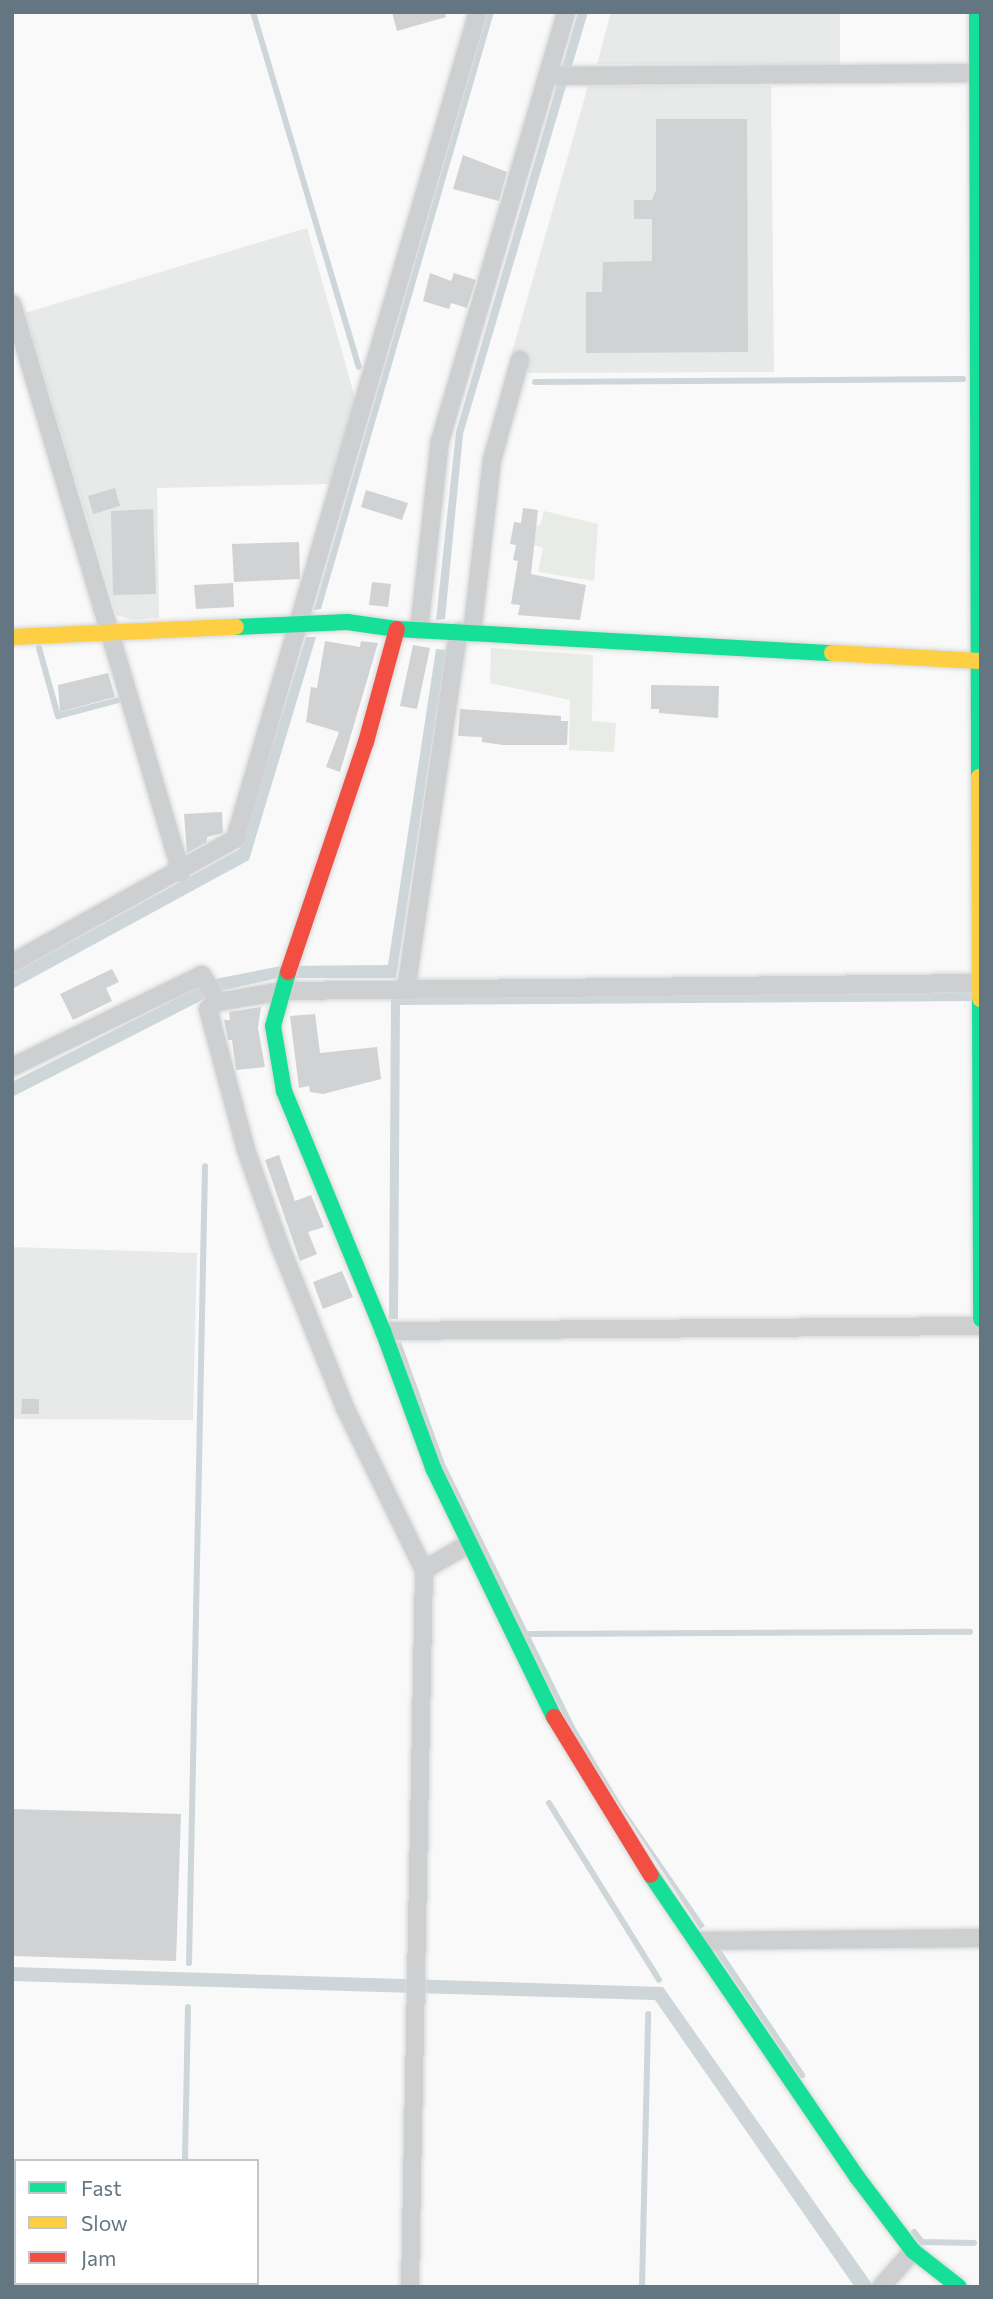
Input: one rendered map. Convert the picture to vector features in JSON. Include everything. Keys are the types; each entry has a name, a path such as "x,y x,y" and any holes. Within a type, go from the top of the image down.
{"street":[{"path":"12,963 181,872 235,839 478,12"},
{"path":"419,630 440,441 560,76 566,12"},
{"path":"977,12 981,1319"},
{"path":"560,76 979,73"},
{"path":"12,304 181,872"},
{"path":"406,990 492,460 520,360"},
{"path":"12,637 347,622 397,629 979,661"},
{"path":"397,629 366,743 273,1026 284,1091 383,1331 433,1468 563,1735 610,1814 856,2177 914,2250 959,2287"},
{"path":"12,1067 194,976 208,978 217,1000"},
{"path":"410,2287 425,1570 345,1408 280,1247 246,1150 208,1009 217,1000 284,988 406,990 980,983"},
{"path":"383,1331 981,1326"},
{"path":"425,1570 470,1543"},
{"path":"697,1941 981,1938"},
{"path":"881,2287 914,2250"}],"shaded area":[{"path":"488,12 494,12 321,609 314,610"},
{"path":"578,12 588,12 463,434 445,619 436,620 456,432"},
{"path":"611,12 840,12 840,65 597,64"},
{"path":"588,86 771,86 774,372 506,373"},
{"path":"307,228 356,401 330,484 157,488 159,618 131,620 117,615 25,313"},
{"path":"544,511 598,524 594,581 538,572 543,548 527,543 530,525 540,526"},
{"path":"306,637 316,637 249,860 12,989 12,974 240,849"},
{"path":"491,648 593,655 592,721 616,723 614,752 569,750 570,700 490,683"},
{"path":"436,649 446,650 396,978 278,978 220,991 12,1097 12,1082 215,979 281,966 388,965"},
{"path":"981,992 981,1001 400,1005 398,1319 389,1319 391,997"},
{"path":"12,1247 197,1253 193,1420 12,1419"},
{"path":"401,1342 445,1464 575,1727 622,1806 705,1926 700,1929 570,1729 440,1467 396,1343"},
{"path":"12,1967 663,1987 874,2287 854,2286 655,2000 12,1981"}],"building":[{"path":"392,12 445,12 446,17 397,31"},
{"path":"656,119 747,119 748,352 586,353 586,292 602,292 603,262 652,261 652,219 634,219 634,200 652,200 656,190"},
{"path":"463,155 507,172 499,201 453,189"},
{"path":"430,273 451,281 454,273 476,280 467,308 451,303 449,309 423,301"},
{"path":"115,488 120,506 93,514 88,496"},
{"path":"366,490 408,503 402,520 361,507"},
{"path":"523,508 538,510 531,574 586,585 580,620 518,615 520,605 511,604 518,561 513,560 516,545 510,544 514,522 521,523"},
{"path":"153,509 156,594 113,595 111,511"},
{"path":"299,542 300,579 234,582 232,544"},
{"path":"372,582 391,584 388,607 369,605"},
{"path":"233,583 234,607 196,609 194,585"},
{"path":"325,641 360,647 361,641 378,643 340,772 326,767 339,732 306,722 311,687 317,688"},
{"path":"413,645 430,648 417,709 400,706"},
{"path":"108,673 115,697 60,712 58,685"},
{"path":"651,685 719,686 718,718 659,713 659,709 651,709"},
{"path":"460,709 561,716 561,721 568,721 567,745 503,745 482,742 482,737 458,736"},
{"path":"222,812 223,833 207,837 207,842 187,853 184,814"},
{"path":"112,969 119,982 106,988 112,1001 73,1020 60,994"},
{"path":"261,1007 258,1028 265,1067 236,1070 232,1040 228,1040 224,1020 230,1020 229,1012"},
{"path":"315,1014 320,1053 377,1047 381,1079 323,1094 310,1092 309,1086 299,1088 290,1016"},
{"path":"279,1155 295,1201 311,1195 324,1227 308,1232 317,1254 300,1261 265,1160"},
{"path":"342,1271 353,1297 323,1309 313,1282"},
{"path":"22,1399 39,1399 39,1414 21,1414"},
{"path":"12,1809 181,1814 176,1961 12,1956"}],"waterway":[{"path":"253,12 359,367"},
{"path":"535,382 963,379"},
{"path":"39,648 58,716 118,700"},
{"path":"189,1963 205,1166"},
{"path":"530,1634 970,1632"},
{"path":"549,1803 659,1980"},
{"path":"718,1951 802,2075"},
{"path":"185,2159 188,2007"},
{"path":"642,2287 648,2014"},
{"path":"914,2232 922,2242 974,2243"}],"traffic: fast":[{"path":"977,12 979,777"},
{"path":"236,627 347,622 397,629 832,653"},
{"path":"288,972 273,1026 284,1091 383,1331 433,1468 554,1717"},
{"path":"980,999 981,1319"},
{"path":"651,1875 857,2177 913,2251 959,2287"}],"traffic: slow":[{"path":"12,637 236,627"},
{"path":"832,653 981,661"},
{"path":"979,777 980,999"}],"traffic: jam":[{"path":"288,972 366,742 397,629"},
{"path":"554,1717 651,1875"}]}
